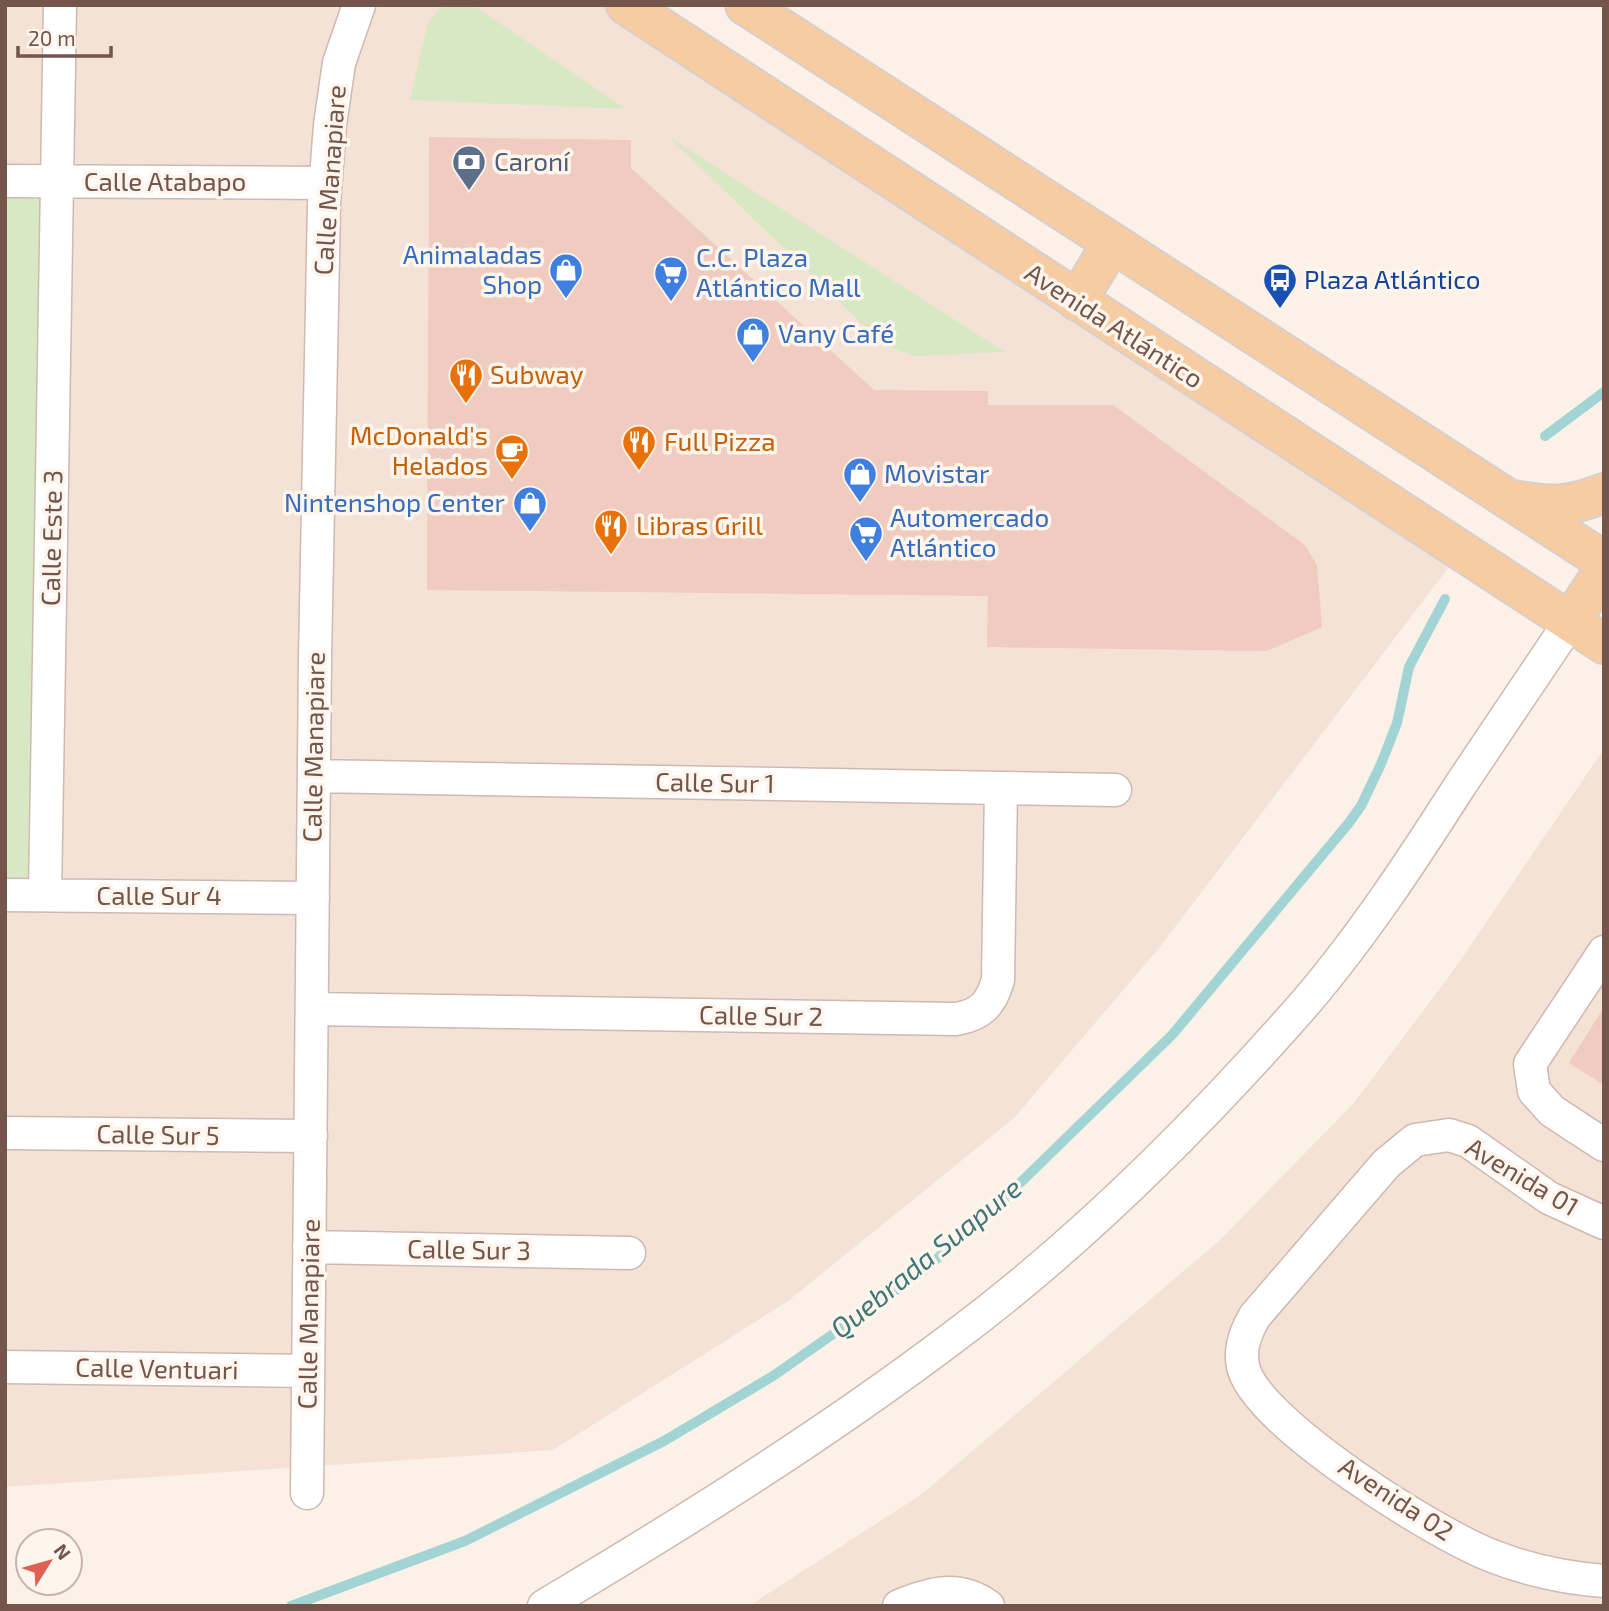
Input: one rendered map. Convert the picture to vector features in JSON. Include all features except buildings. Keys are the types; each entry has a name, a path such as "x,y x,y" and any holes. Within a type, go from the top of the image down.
{"main road":[{"name":"Avenida Atlántico","path":"626,5 1604,644"},
{"path":"745,5 1604,561"},
{"path":"1077,301 1112,243"},
{"path":"1507,499 1548,506 1580,503 1604,493"},
{"path":"1570,622 1604,570"}],"street":[{"name":"Calle Este 3","path":"45,895 60,5"},
{"name":"Calle Manapiare","path":"307,1493 314,776 326,183 339,63 359,5"},
{"name":"Calle Atabapo","path":"5,181 326,183"},
{"path":"544,1606 754,1475 914,1366 1044,1264 1153,1162 1289,1021 1349,948 1413,858 1570,622"},
{"name":"Calle Sur 1","path":"314,776 1115,790"},
{"name":"Calle Sur 2","path":"312,1009 956,1019 971,1017 984,1009 993,997 998,980 1001,788"},
{"name":"Calle Sur 4","path":"5,895 313,898"},
{"path":"1604,951 1530,1064 1534,1091 1552,1111 1604,1145"},
{"name":"Calle Sur 5","path":"5,1133 311,1136"},
{"name":"Avenida 01","path":"1242,1346 1246,1331 1255,1316 1402,1149 1415,1140 1449,1135 1468,1141 1549,1198 1604,1223"},
{"name":"Calle Sur 3","path":"309,1247 629,1253"},
{"name":"Avenida 02","path":"1242,1346 1243,1367 1252,1386 1272,1411 1348,1471 1398,1504 1491,1556 1545,1574 1604,1581"},
{"name":"Calle Ventuari","path":"5,1367 308,1371"},
{"path":"899,1606 943,1591 960,1593 988,1606"}],"shaded area":[{"path":"5,5 626,5 1461,551 1159,948 1014,1118 788,1301 553,1450 5,1487"},
{"path":"1604,749 1604,1606 749,1606 922,1494 1219,1241 1354,1103 1453,971"}],"green space":[{"path":"443,5 473,5 626,109 410,100 428,23"},
{"path":"669,137 1005,352 916,356 885,346"},
{"path":"5,181 58,181 45,895 5,895"}],"waterway":[{"name":"Quebrada Suapure","path":"1545,436 1604,392"},
{"name":"Quebrada Suapure","path":"291,1606 465,1541 664,1441 773,1376 919,1274 982,1220 1172,1035 1348,824 1361,806 1381,764 1397,723 1409,667 1445,599"}],"place":[{"name":"Caroní","path":"469,192"},
{"name":"Animaladas Shop","path":"566,300"},
{"name":"C.C. Plaza Atlántico Mall","path":"671,303"},
{"name":"Plaza Atlántico","path":"1280,310"},
{"name":"Vany Café","path":"753,364"},
{"name":"Subway","path":"466,405"},
{"name":"Full Pizza","path":"639,472"},
{"name":"McDonald's Helados","path":"512,481"},
{"name":"Movistar","path":"860,504"},
{"name":"Nintenshop Center","path":"530,533"},
{"name":"Libras Grill","path":"611,556"},
{"name":"Automercado Atlántico","path":"866,563"}]}
